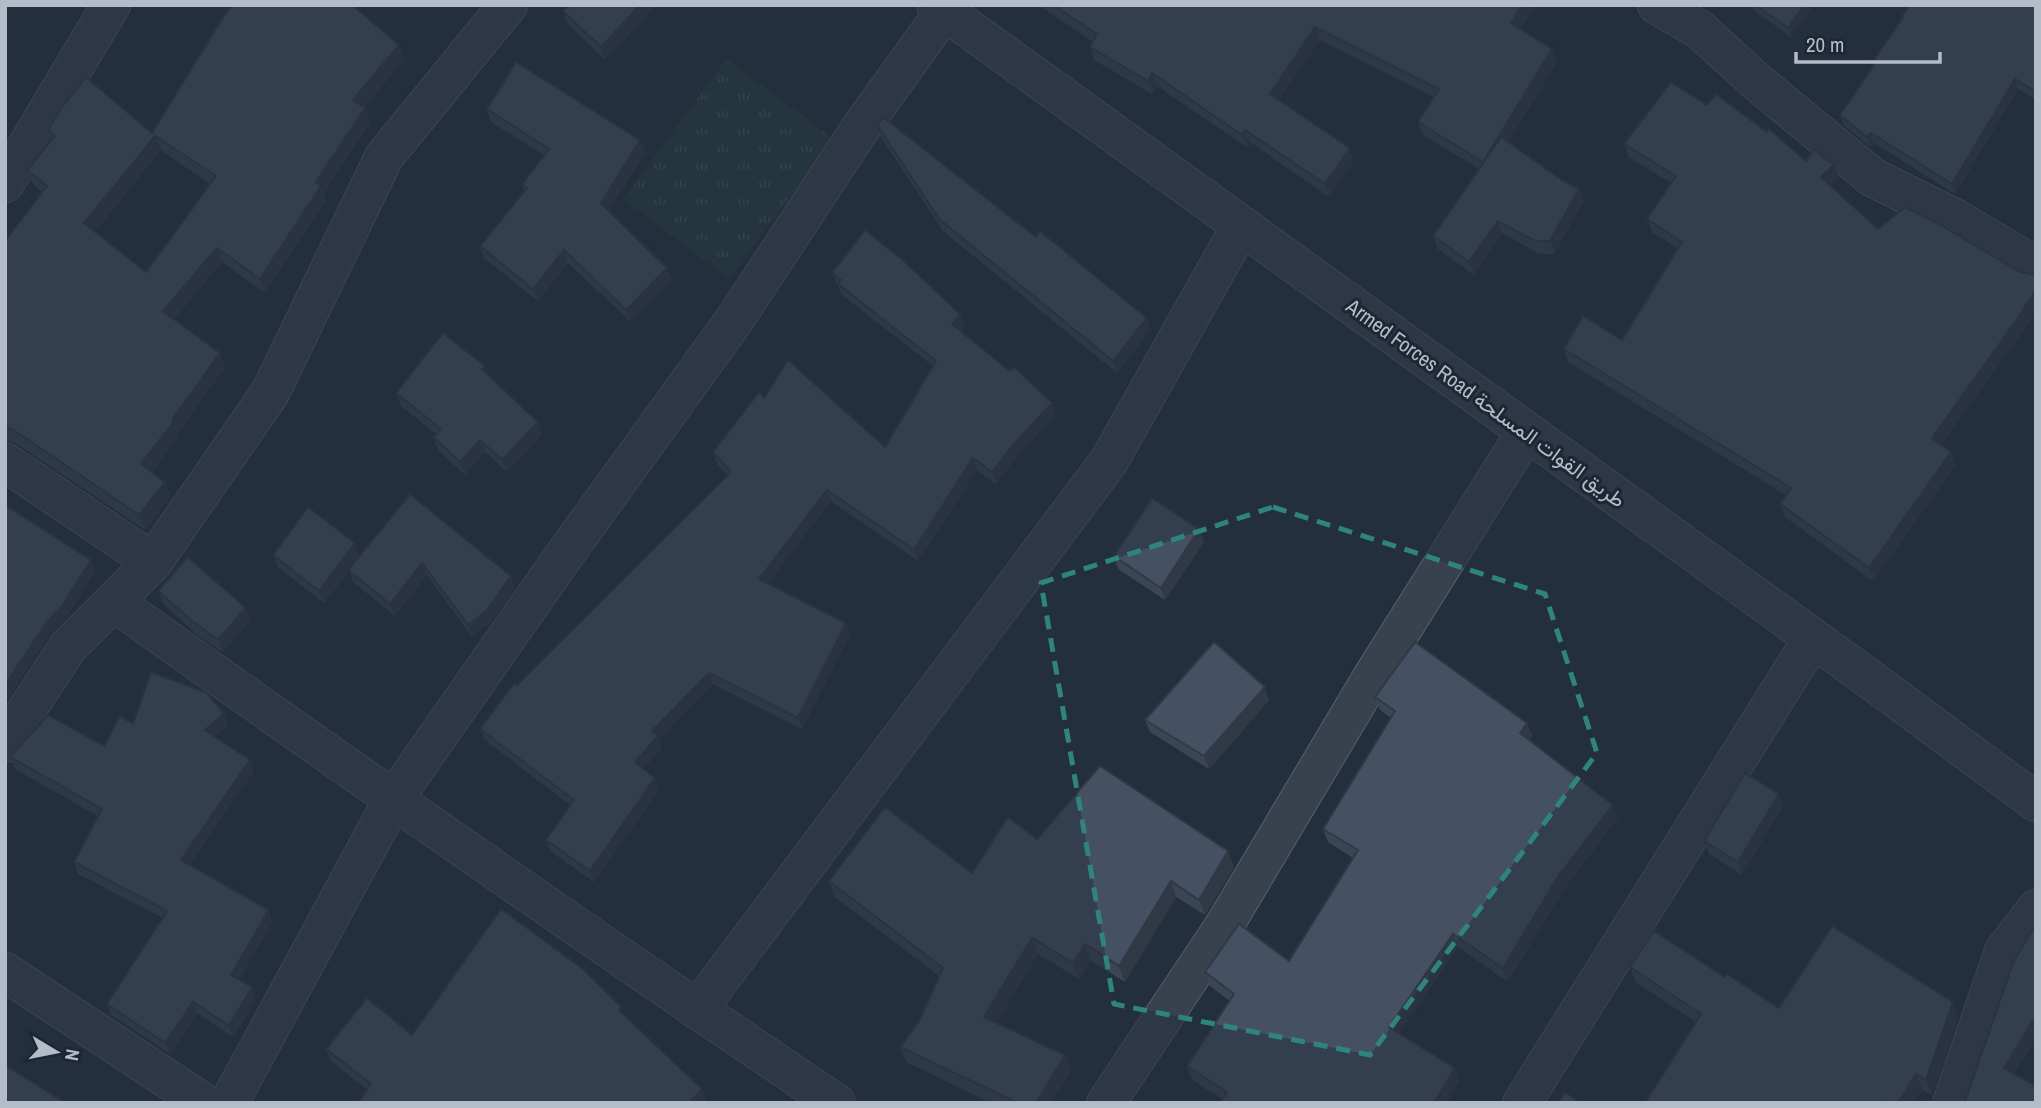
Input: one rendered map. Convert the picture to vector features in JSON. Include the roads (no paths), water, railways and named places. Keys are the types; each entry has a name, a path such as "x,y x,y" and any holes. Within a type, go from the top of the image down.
{"street":[{"path":"5,183 111,5"},
{"path":"5,743 68,647 153,562 270,393 384,157 508,5"},
{"path":"1657,5 1700,30 1756,81 1872,177 1956,219 2036,266"},
{"path":"229,1103 393,800 563,556 734,319 943,7"},
{"name":"Armed Forces Road طريق القوات المسلحة","path":"943,7 2036,802"},
{"path":"697,1010 1109,461 1241,226"},
{"path":"1107,1103 1224,926 1371,680 1526,432"},
{"path":"5,462 153,562"},
{"path":"114,602 393,800 836,1103"},
{"path":"1522,1103 1813,638"},
{"path":"1952,1103 2004,951 2036,909"},
{"path":"5,972 204,1103"}]}
